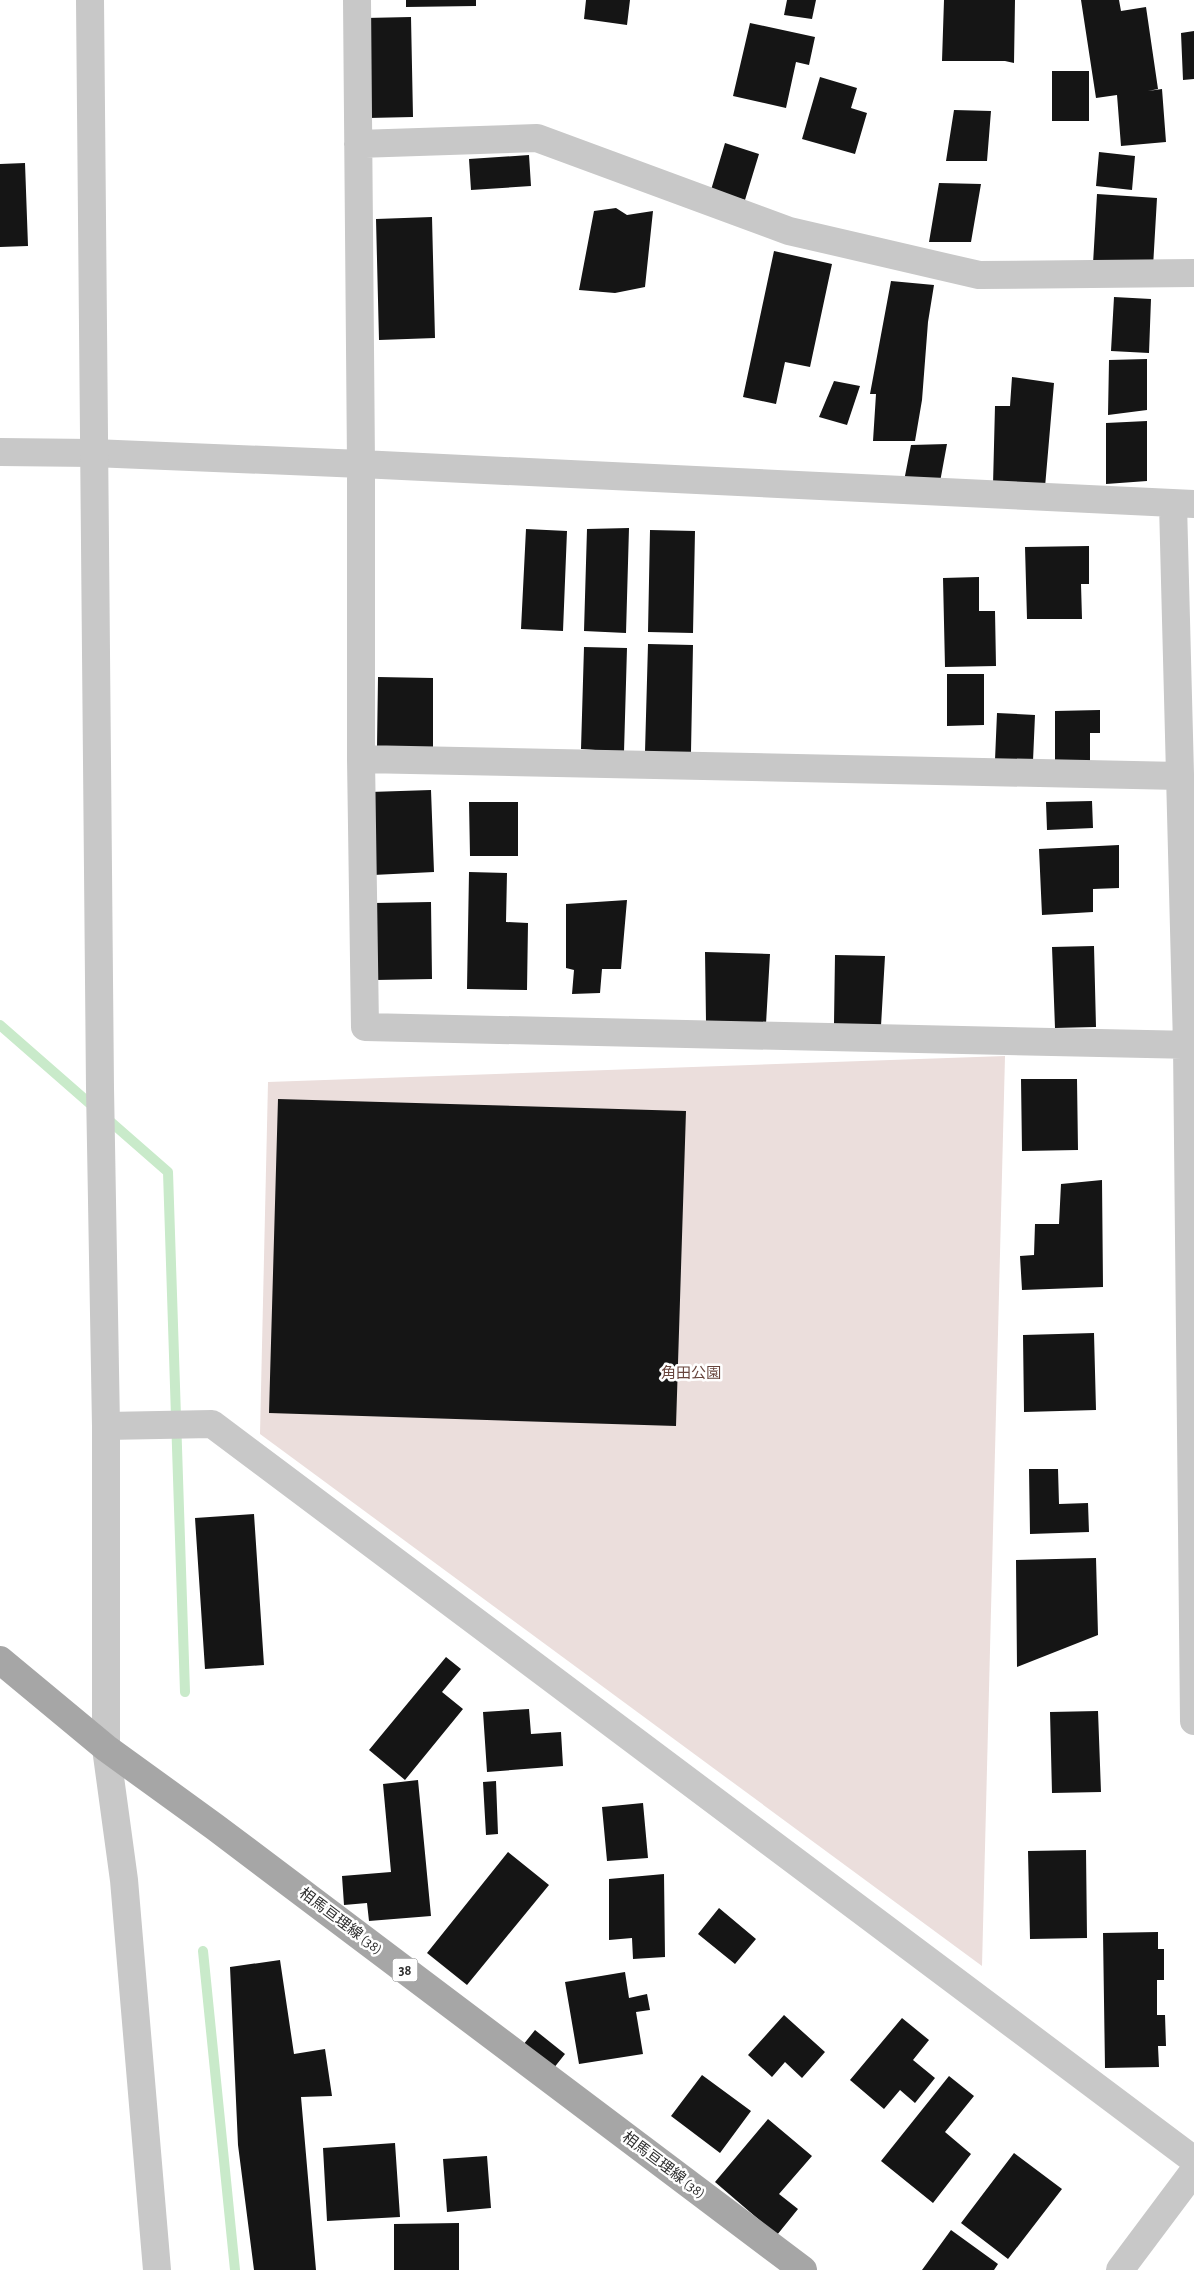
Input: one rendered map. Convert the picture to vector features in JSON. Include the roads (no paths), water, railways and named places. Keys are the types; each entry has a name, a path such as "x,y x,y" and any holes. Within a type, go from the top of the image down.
{"main road":[{"name":"相馬亘理線 (38)","path":"0,1660 106,1748 215,1827 803,2270"}],"street":[{"path":"90,0 100,1088 106,1426 106,1748 124,1880 157,2270"},
{"path":"357,0 361,464 361,759 365,1027 1191,1045"},
{"path":"358,144 537,138 789,231 979,275 1194,273"},
{"path":"0,452 93,453 361,464 1183,504 1180,776 1191,1045 1194,1721"},
{"path":"361,759 1180,776"},
{"path":"106,1426 212,1424 1194,2160"},
{"path":"1120,2270 1194,2171"}],"waterway":[{"path":"0,1025 168,1172 185,1692"},
{"path":"203,1951 235,2270"}],"park label":[{"name":"角田公園","path":"691,1373"}]}
